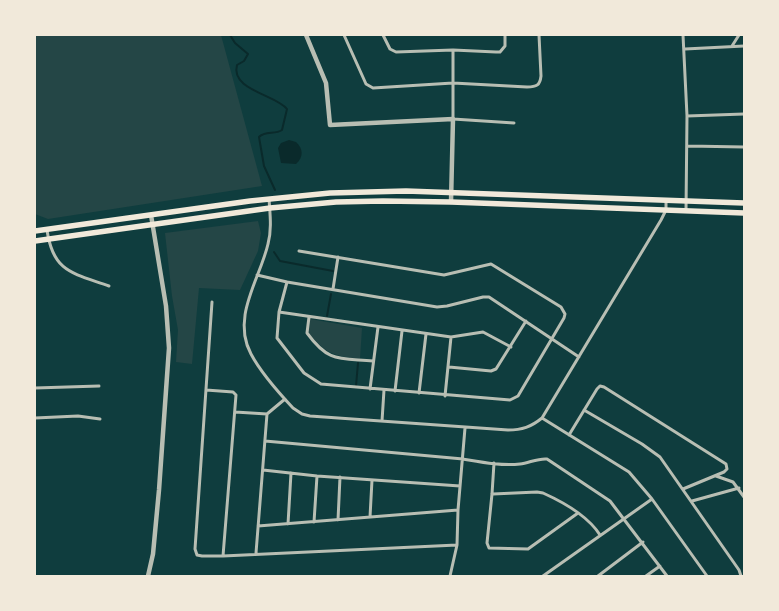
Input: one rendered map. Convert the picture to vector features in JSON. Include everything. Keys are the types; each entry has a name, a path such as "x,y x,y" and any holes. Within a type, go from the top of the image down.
{"highway":[{"path":"382,192 383,200"},
{"path":"35,231 269,198 330,193 451,193 744,203"},
{"path":"526,195 526,205"},
{"path":"35,241 312,203 383,200 744,213"}],"street":[{"path":"306,35 326,83 330,125 453,119 514,124"},
{"path":"344,35 362,76 370,87 373,88 453,83 536,86 540,82 541,76 539,35"},
{"path":"383,35 388,46 396,52 453,50 500,52 505,46 505,35"},
{"path":"683,35 688,146 686,210"},
{"path":"732,47 739,35"},
{"path":"685,49 744,46"},
{"path":"451,202 453,50"},
{"path":"687,116 744,114"},
{"path":"688,146 744,147"},
{"path":"269,198 270,239 246,312 245,334 248,346 259,366 293,408 302,414 310,416 466,428 522,430 535,424 542,418 666,210 666,200"},
{"path":"148,576 153,554 169,348 166,306 151,215"},
{"path":"47,229 48,239 54,256 65,269 109,286"},
{"path":"287,282 279,312 277,338 280,344 310,378 320,384 506,401 514,398 520,392 564,318 564,311 561,307 495,265 487,264 444,275 299,251"},
{"path":"333,290 338,257"},
{"path":"257,275 287,282 437,307 489,297 579,357"},
{"path":"212,302 194,549 197,554 202,556 223,556 456,545"},
{"path":"279,312 451,337 483,332 512,347"},
{"path":"308,317 307,333 325,353 336,358 373,361"},
{"path":"449,366 491,371 496,369 512,347 526,322"},
{"path":"370,389 378,327"},
{"path":"395,391 402,331"},
{"path":"419,393 426,334"},
{"path":"445,396 451,337"},
{"path":"35,388 100,386"},
{"path":"569,435 600,386 604,387 726,464 727,469 724,472 684,489"},
{"path":"206,390 235,393 223,556"},
{"path":"382,421 384,390"},
{"path":"234,412 267,414 285,399"},
{"path":"584,410 642,444 660,457 684,489 742,576"},
{"path":"256,553 267,414"},
{"path":"35,418 78,416 100,419"},
{"path":"542,418 624,468 633,476 652,499 707,576"},
{"path":"450,576 456,545 466,428"},
{"path":"265,441 494,463 519,464 541,458 552,461 610,501 667,576"},
{"path":"494,463 487,544 491,549 528,550 578,513"},
{"path":"263,470 317,476 460,486"},
{"path":"288,524 291,473"},
{"path":"314,522 317,476"},
{"path":"715,476 729,479 739,488 744,497"},
{"path":"338,520 340,477"},
{"path":"370,517 372,480"},
{"path":"692,501 739,488"},
{"path":"492,494 537,492 548,496 578,513 591,523 600,535"},
{"path":"543,576 652,499"},
{"path":"258,526 458,510"},
{"path":"598,576 642,542"},
{"path":"646,576 660,566"}],"shaded area":[{"path":"35,35 221,35 262,186 48,219 35,214"},
{"path":"289,140 296,142 301,150 301,156 296,164 281,163 278,148 281,143"},
{"path":"258,221 261,233 258,251 240,290 199,288 192,364 176,362 178,330 165,233"},
{"path":"310,319 362,328 360,359 343,357 331,353 320,346 309,333"}],"waterway":[{"path":"230,35 235,43 248,54 244,61 237,65 237,73 240,80 247,86 282,104 287,109 282,130 259,137 264,166 275,190"},
{"path":"274,252 280,261 333,271"},
{"path":"327,316 331,294"},
{"path":"356,386 358,363"}]}
